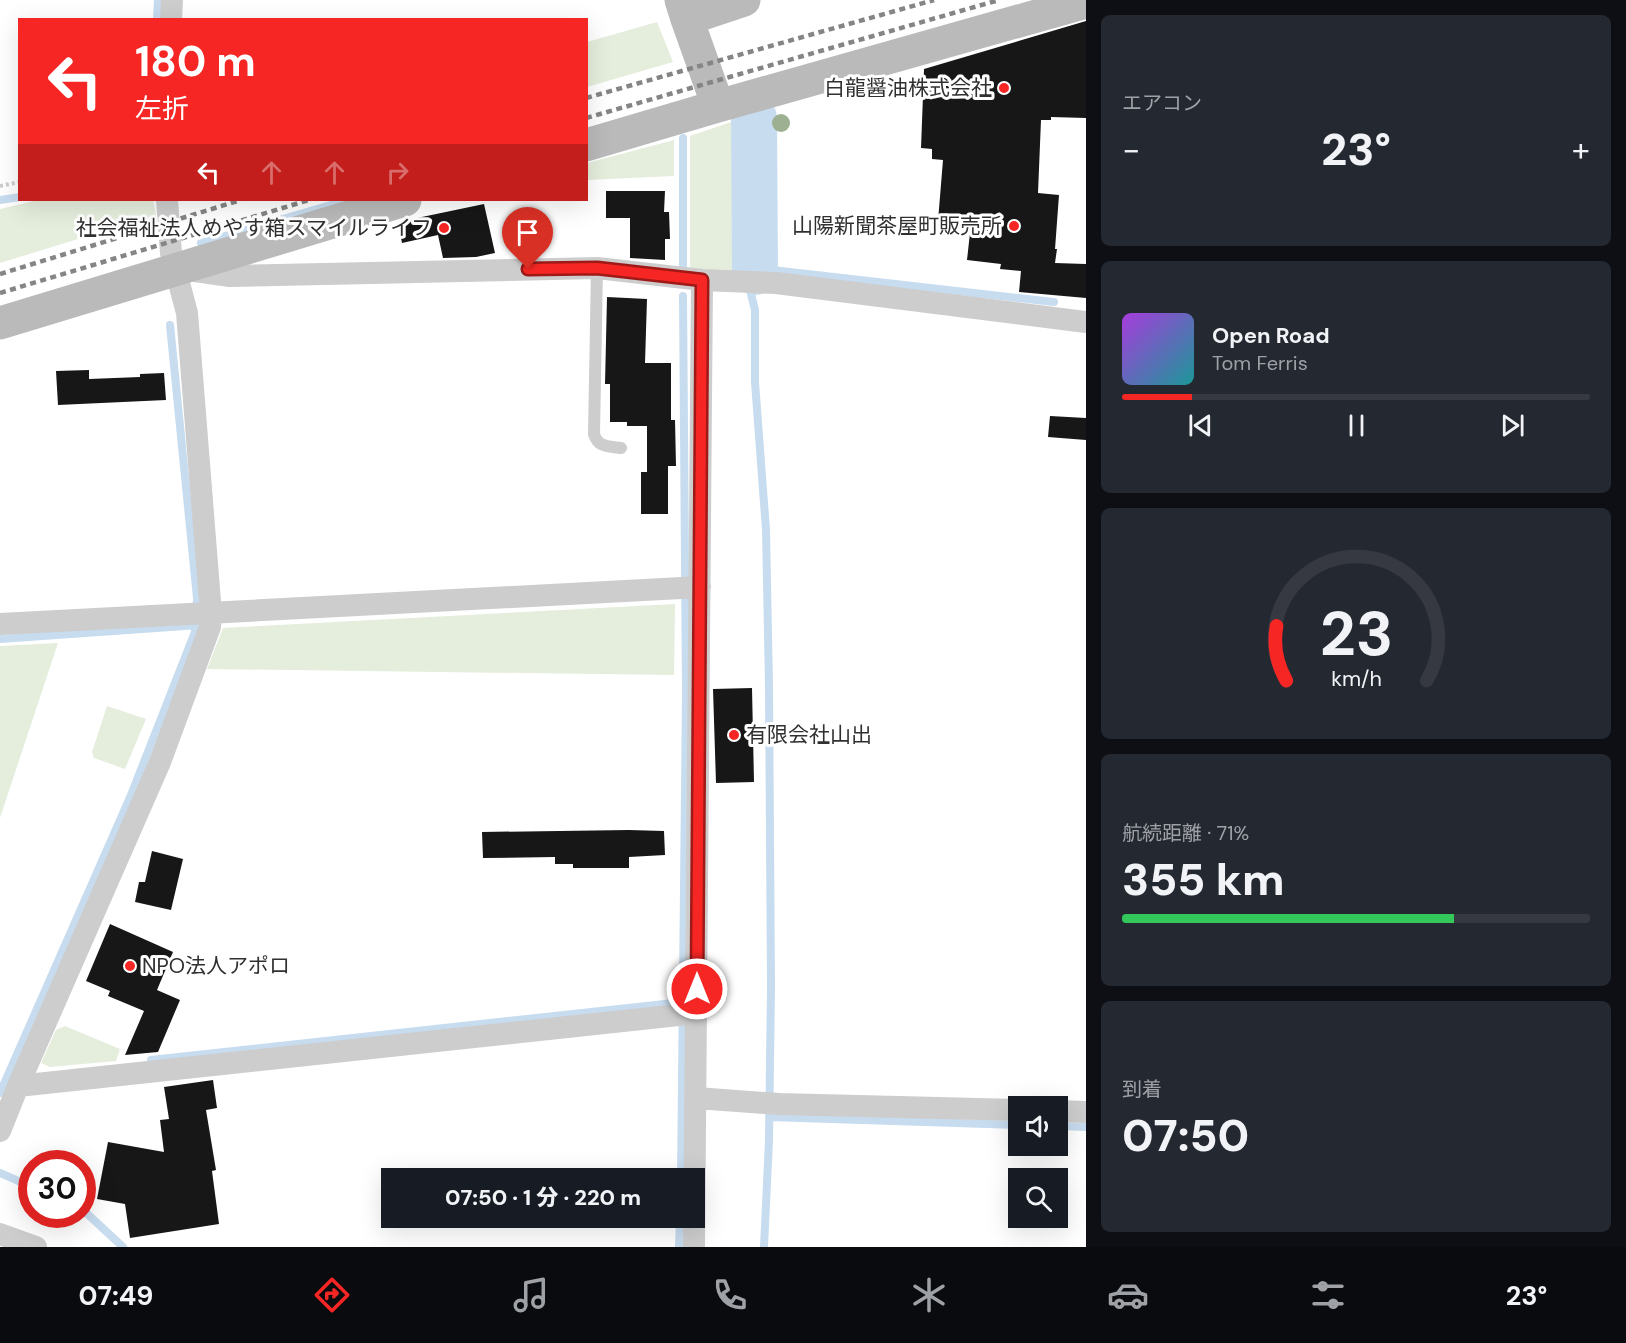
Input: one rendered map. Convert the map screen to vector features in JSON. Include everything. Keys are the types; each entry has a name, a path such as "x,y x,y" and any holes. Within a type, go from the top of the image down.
{"street":[{"path":"171,18 172,0"},
{"path":"718,106 684,10 744,0"},
{"path":"588,144 1086,2"},
{"path":"0,1131 160,762 205,645 206,618 187,313 171,254 167,201"},
{"path":"0,323 402,201"},
{"path":"175,268 230,276 597,268 702,280 776,283 1086,322"},
{"path":"694,1247 696,1098 689,1014 691,588 702,280"},
{"path":"0,624 206,618 691,588"},
{"path":"18,1086 689,1014"},
{"path":"696,1098 770,1103 1008,1110"},
{"path":"1068,1111 1086,1112"},
{"path":"0,1234 36,1247"}],"lane":[{"path":"597,268 594,434 596,442 600,445 621,448"}],"path":[{"path":"0,186 18,183"}],"green space":[{"path":"657,22 673,62 588,87 588,42"},
{"path":"743,118 744,271 690,271 690,136"},
{"path":"674,140 674,176 588,180 588,163"},
{"path":"34,201 153,201 156,215 0,263 0,209"},
{"path":"675,604 674,675 207,669 223,628"},
{"path":"58,643 0,818 0,646"},
{"path":"107,706 146,719 125,769 94,758 92,752"},
{"path":"65,1026 120,1049 116,1061 50,1067 41,1063 56,1030"}],"building":[{"path":"1086,21 1086,118 1051,117 1051,120 1041,120 1038,193 1059,195 1055,263 1086,264 1086,298 1019,292 1021,271 1000,269 1001,264 967,260 971,224 938,221 943,160 932,159 932,149 921,148 924,69"},
{"path":"606,191 665,191 664,212 669,212 670,239 665,239 665,260 630,258 630,218 606,218"},
{"name":"社会福祉法人めやす箱スマイルライフ","path":"484,204 495,253 476,257 443,258 438,235 402,243 398,222"},
{"path":"607,297 647,299 645,363 671,363 671,420 675,420 676,466 668,466 668,514 641,514 641,472 647,472 647,426 627,426 627,422 610,422 610,384 605,384"},
{"path":"89,370 89,379 140,377 140,374 164,373 166,400 58,405 56,371"},
{"path":"1050,416 1086,418 1086,440 1048,437"},
{"name":"有限会社山出","path":"752,688 754,782 716,783 713,689"},
{"path":"664,831 665,855 629,857 629,868 573,868 573,864 555,864 555,857 483,858 482,832"},
{"path":"152,851 183,859 171,910 135,902 139,882 145,882"},
{"name":"NPO法人アポロ","path":"110,924 173,952 157,990 180,1000 158,1052 125,1055 144,1011 108,996 110,991 86,981"},
{"path":"213,1080 217,1108 206,1110 216,1170 212,1171 219,1224 130,1238 125,1204 97,1199 108,1142 164,1152 160,1120 169,1119 164,1087"}],"waterway":[{"path":"157,18 158,0"},
{"path":"754,118 755,272"},
{"path":"683,138 683,268"},
{"path":"0,200 18,197"},
{"path":"201,243 345,201"},
{"path":"755,268 1054,302"},
{"path":"751,294 755,310 755,382 766,530 769,687 771,987 769,1140 764,1247"},
{"path":"681,1168 686,694 683,296"},
{"path":"0,1093 131,795 195,632 197,598 170,325"},
{"path":"0,639 199,625"},
{"path":"151,1060 683,1002"},
{"path":"769,1117 1008,1125"},
{"path":"1068,1126 1086,1127"},
{"path":"0,1173 18,1181"},
{"path":"96,1222 123,1247"},
{"path":"679,1247 680,1228"}],"railway":[{"path":"588,97 934,0"},
{"path":"588,117 999,0"},
{"path":"0,274 238,201"},
{"path":"0,293 306,201"}],"place":[{"name":"白龍醤油株式会社","path":"1004,88"},
{"name":"山陽新聞茶屋町販売所","path":"1014,226"},
{"name":"社会福祉法人めやす箱スマイルライフ","path":"444,228"},
{"name":"有限会社山出","path":"734,735"},
{"name":"NPO法人アポロ","path":"130,966"}],"route":[{"path":"528,269 597,268 702,280 697,989"}]}
